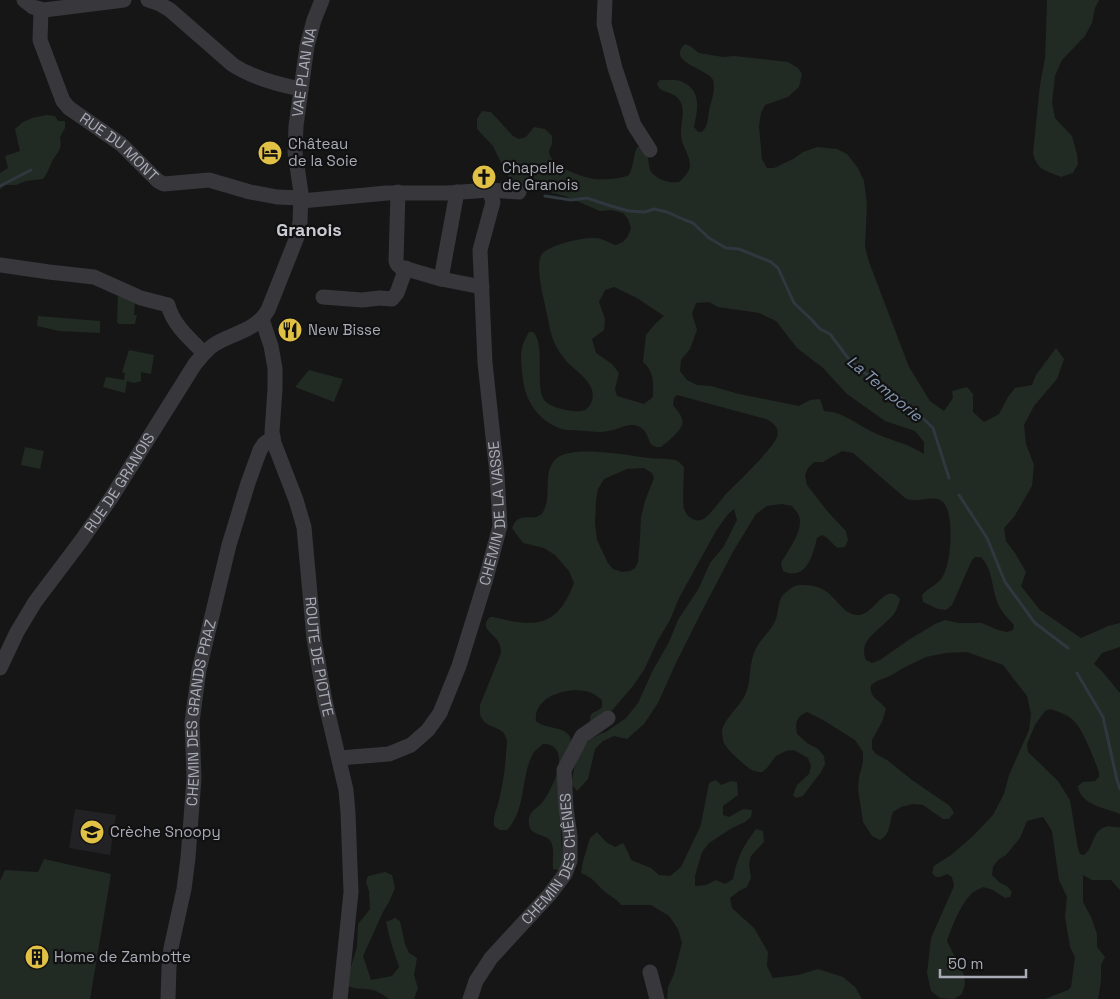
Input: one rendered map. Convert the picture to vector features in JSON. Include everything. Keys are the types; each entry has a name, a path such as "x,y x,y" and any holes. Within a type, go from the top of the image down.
{"street":[{"path":"24,0 41,10 124,0"},
{"path":"148,0 170,10 240,70 300,89"},
{"name":"VAE PLAN NA","path":"262,319 270,306 298,234 301,200 294,145 300,89 310,34 322,0"},
{"path":"605,0 604,24 615,68 634,125 650,150"},
{"name":"RUE DU MONT","path":"41,10 40,40 63,101 120,144 163,184 211,180 250,192 301,200 398,192 489,190 518,192"},
{"name":"CHEMIN DE LA VASSE","path":"339,758 389,754 411,745 428,730 440,713 459,666 500,526 497,474 485,363 480,250 493,202 489,190"},
{"path":"398,192 396,261 398,266 441,279 482,287"},
{"path":"441,279 457,192"},
{"path":"0,265 94,277 141,298 168,304 177,324 204,353"},
{"path":"323,298 354,300 392,299 397,292 406,268"},
{"name":"RUE DE GRANOIS","path":"0,668 17,632 35,602 106,506 188,374 204,353 213,345 262,319"},
{"name":"ROUTE DE PIOTTE","path":"262,319 272,346 276,368 272,425 274,443 295,495 304,527 314,639 325,701 346,790 351,892 340,999"},
{"name":"CHEMIN DES GRANDS PRAZ","path":"168,999 171,948 184,889 188,858 194,784 192,722 199,670 229,545 248,482 260,450 273,437"},
{"name":"CHEMIN DES CHÊNES","path":"470,999 476,981 491,958 550,894 565,874 570,861 570,836 564,770 582,736 608,718"},
{"path":"650,972 657,999"}],"shaded area":[{"path":"1047,0 1099,0 1092,23 1085,36 1062,60 1055,76 1052,103 1055,118 1072,136 1078,164 1073,173 1061,177 1040,167 1033,153 1040,85 1045,58"},
{"path":"685,44 699,53 723,57 734,56 788,62 798,68 802,74 799,87 788,97 765,105 761,113 759,126 762,159 767,168 774,168 803,152 817,147 837,149 847,154 858,168 864,181 867,204 865,247 869,262 909,367 930,401 944,411 953,398 952,391 967,387 973,394 973,412 984,422 999,414 1015,388 1032,385 1036,375 1056,348 1064,359 1057,379 1034,406 1024,425 1026,444 1034,465 1032,486 1014,517 1004,528 1006,541 1026,572 1021,586 1040,610 1081,638 1108,626 1120,623 1120,647 1102,653 1094,664 1120,693 1120,814 1094,805 1083,798 1078,786 1083,782 1095,781 1099,777 1099,772 1082,733 1070,717 1050,709 1045,711 1035,725 1027,744 1028,752 1058,781 1070,800 1080,854 1084,855 1087,852 1101,829 1107,826 1120,827 1120,890 1111,880 1092,880 1083,875 1083,902 1097,934 1097,947 1105,957 1101,965 1098,999 1045,999 1071,987 1075,957 1070,947 1065,917 1067,897 1059,880 1052,831 1043,817 1027,821 1020,838 993,867 992,875 1012,892 1010,897 1005,898 993,890 983,887 972,893 964,903 951,929 947,941 964,975 965,984 962,994 954,999 940,998 931,991 927,973 931,938 954,886 952,877 947,874 936,877 932,873 934,866 951,855 973,836 993,815 1004,794 1009,775 1029,730 1031,714 1027,696 1003,665 967,652 946,653 926,657 871,685 873,696 886,709 882,722 872,740 872,749 876,754 950,806 954,813 949,819 943,819 923,805 913,804 901,807 893,812 888,831 884,838 880,840 872,836 863,822 858,789 863,752 855,740 823,720 807,712 797,721 797,734 807,743 818,749 824,756 825,764 803,796 796,798 793,795 797,785 809,774 811,766 808,758 794,750 786,751 776,756 762,772 756,772 738,759 724,743 723,727 746,693 755,650 775,621 783,595 796,586 810,586 822,589 848,612 857,615 869,611 884,596 889,594 895,594 900,599 893,616 867,642 864,653 866,660 872,663 880,660 935,624 945,620 958,623 982,623 1007,632 1013,630 1014,625 1004,614 996,600 988,568 981,557 975,557 972,560 952,605 946,610 938,609 923,602 922,595 940,580 949,558 951,535 945,505 937,499 910,500 905,498 853,453 842,451 823,462 814,462 808,468 805,475 807,485 846,531 848,540 845,547 838,548 822,535 817,538 811,559 803,570 797,573 783,571 781,563 799,528 798,515 792,506 782,504 767,506 756,514 734,550 702,611 658,703 644,724 627,739 614,736 603,741 595,749 588,779 577,791 571,784 578,751 591,739 606,732 626,718 638,703 678,620 699,588 710,563 724,546 737,520 734,509 716,531 679,598 670,620 644,670 608,715 593,725 590,721 591,715 602,707 602,700 592,693 585,691 560,692 545,700 540,706 536,713 536,721 565,732 571,739 561,805 562,868 558,870 553,869 551,842 546,837 532,831 529,824 530,816 547,795 558,771 559,755 556,749 550,745 543,744 535,751 530,761 521,802 513,822 507,830 500,830 494,826 504,777 507,742 506,737 500,730 486,723 480,715 480,705 501,653 498,641 488,630 486,624 490,617 532,623 552,617 560,609 574,583 569,571 555,555 544,548 523,543 512,528 519,519 537,516 543,512 546,506 548,477 552,463 565,454 587,451 676,460 684,467 683,495 685,512 696,520 702,520 763,456 778,434 777,428 766,419 677,395 674,398 673,405 681,415 681,426 661,447 655,447 644,430 634,425 602,432 565,430 554,426 535,410 527,396 523,380 521,355 523,344 529,332 533,332 539,346 540,387 545,401 558,408 581,411 589,406 593,396 592,390 585,378 567,362 552,337 540,282 539,265 542,254 559,245 590,238 598,238 616,245 623,242 631,228 628,219 623,213 611,210 600,211 565,196 518,184 511,180 493,146 477,129 477,119 482,111 491,112 513,136 519,139 526,137 534,127 545,129 552,136 550,156 560,166 582,176 602,179 629,175 637,147 642,148 647,153 649,167 653,174 665,181 679,182 690,166 681,136 682,105 674,95 660,89 657,83 660,80 676,80 691,88 697,103 694,127 698,132 702,132 707,125 714,88 713,80 710,76 684,60 680,56 680,50","holes":["614,287 637,298 664,316 646,335 643,362 650,370 653,383 653,397 644,404 617,396 615,389 619,373 612,364 596,353 592,339 604,330 605,319 599,302 605,290","709,302 718,307 759,313 776,321 797,348 823,368 847,394 885,421 915,431 924,442 924,454 907,445 876,434 842,415 824,411 820,399 810,400 799,406 739,394 711,386 697,385 687,380 680,371 681,360 690,349 697,330 692,314 696,303","644,468 652,473 654,478 641,517 638,562 635,568 622,572 613,569 608,563 597,540 595,524 596,501 598,489 604,479 627,469"]},
{"path":"46,115 55,116 58,121 65,121 65,128 60,137 60,150 46,175 43,179 26,181 16,185 6,185 0,189 0,173 8,168 5,156 20,151 15,129 23,122"},
{"path":"118,292 135,299 134,315 137,315 135,324 119,324 117,322"},
{"path":"38,316 100,321 100,333 59,331 37,326"},
{"path":"129,350 154,355 151,374 141,372 141,381 134,383 127,381 125,393 103,387 106,377 124,380 125,373 122,372"},
{"path":"309,370 343,379 334,402 295,387"},
{"path":"25,447 44,451 40,469 21,465"},
{"path":"716,780 721,785 731,781 737,782 738,795 723,806 723,815 729,817 743,809 752,810 751,817 709,843 702,852 695,876 695,886 706,885 716,880 725,884 733,879 736,865 747,841 756,829 763,831 764,842 751,856 749,864 751,878 747,887 730,898 732,908 754,928 768,952 767,966 773,978 798,975 818,969 843,977 855,987 862,999 667,999 668,987 674,974 682,943 678,929 669,916 651,905 621,905 588,876 581,873 590,838 597,832 606,842 615,847 623,843 631,860 651,868 659,875 670,876 681,867 700,827 709,783"},
{"name":"Crèche Snoopy","path":"75,809 116,815 110,855 69,848"},
{"path":"44,859 111,874 90,999 0,999 0,881 5,870 38,872"},
{"path":"385,872 392,875 395,888 363,956 371,980 392,976 399,967 386,922 395,918 400,921 409,953 417,958 414,975 418,988 414,999 389,999 369,989 349,986 350,970 357,947 358,924 370,909 369,891 366,882 368,876"}],"waterway":[{"name":"La Temporie","path":"0,186 31,170"},
{"name":"La Temporie","path":"545,196 571,200 587,198 629,211 645,212 654,209 667,212 693,223 709,238 726,248 739,249 771,262 778,268 794,303 820,329 830,334 848,358 865,373 904,400 933,428 949,478"},
{"name":"La Temporie","path":"959,495 987,538 1005,582 1035,623 1068,648"},
{"name":"La Temporie","path":"1077,673 1103,717 1120,789"}],"place":[{"name":"Château de la Soie","path":"270,153"},
{"name":"Chapelle de Granois","path":"484,177"},
{"name":"New Bisse","path":"290,330"},
{"name":"Crèche Snoopy","path":"92,832"},
{"name":"Home de Zambotte","path":"37,957"}],"district":[{"name":"Granois","path":"309,230"}]}
